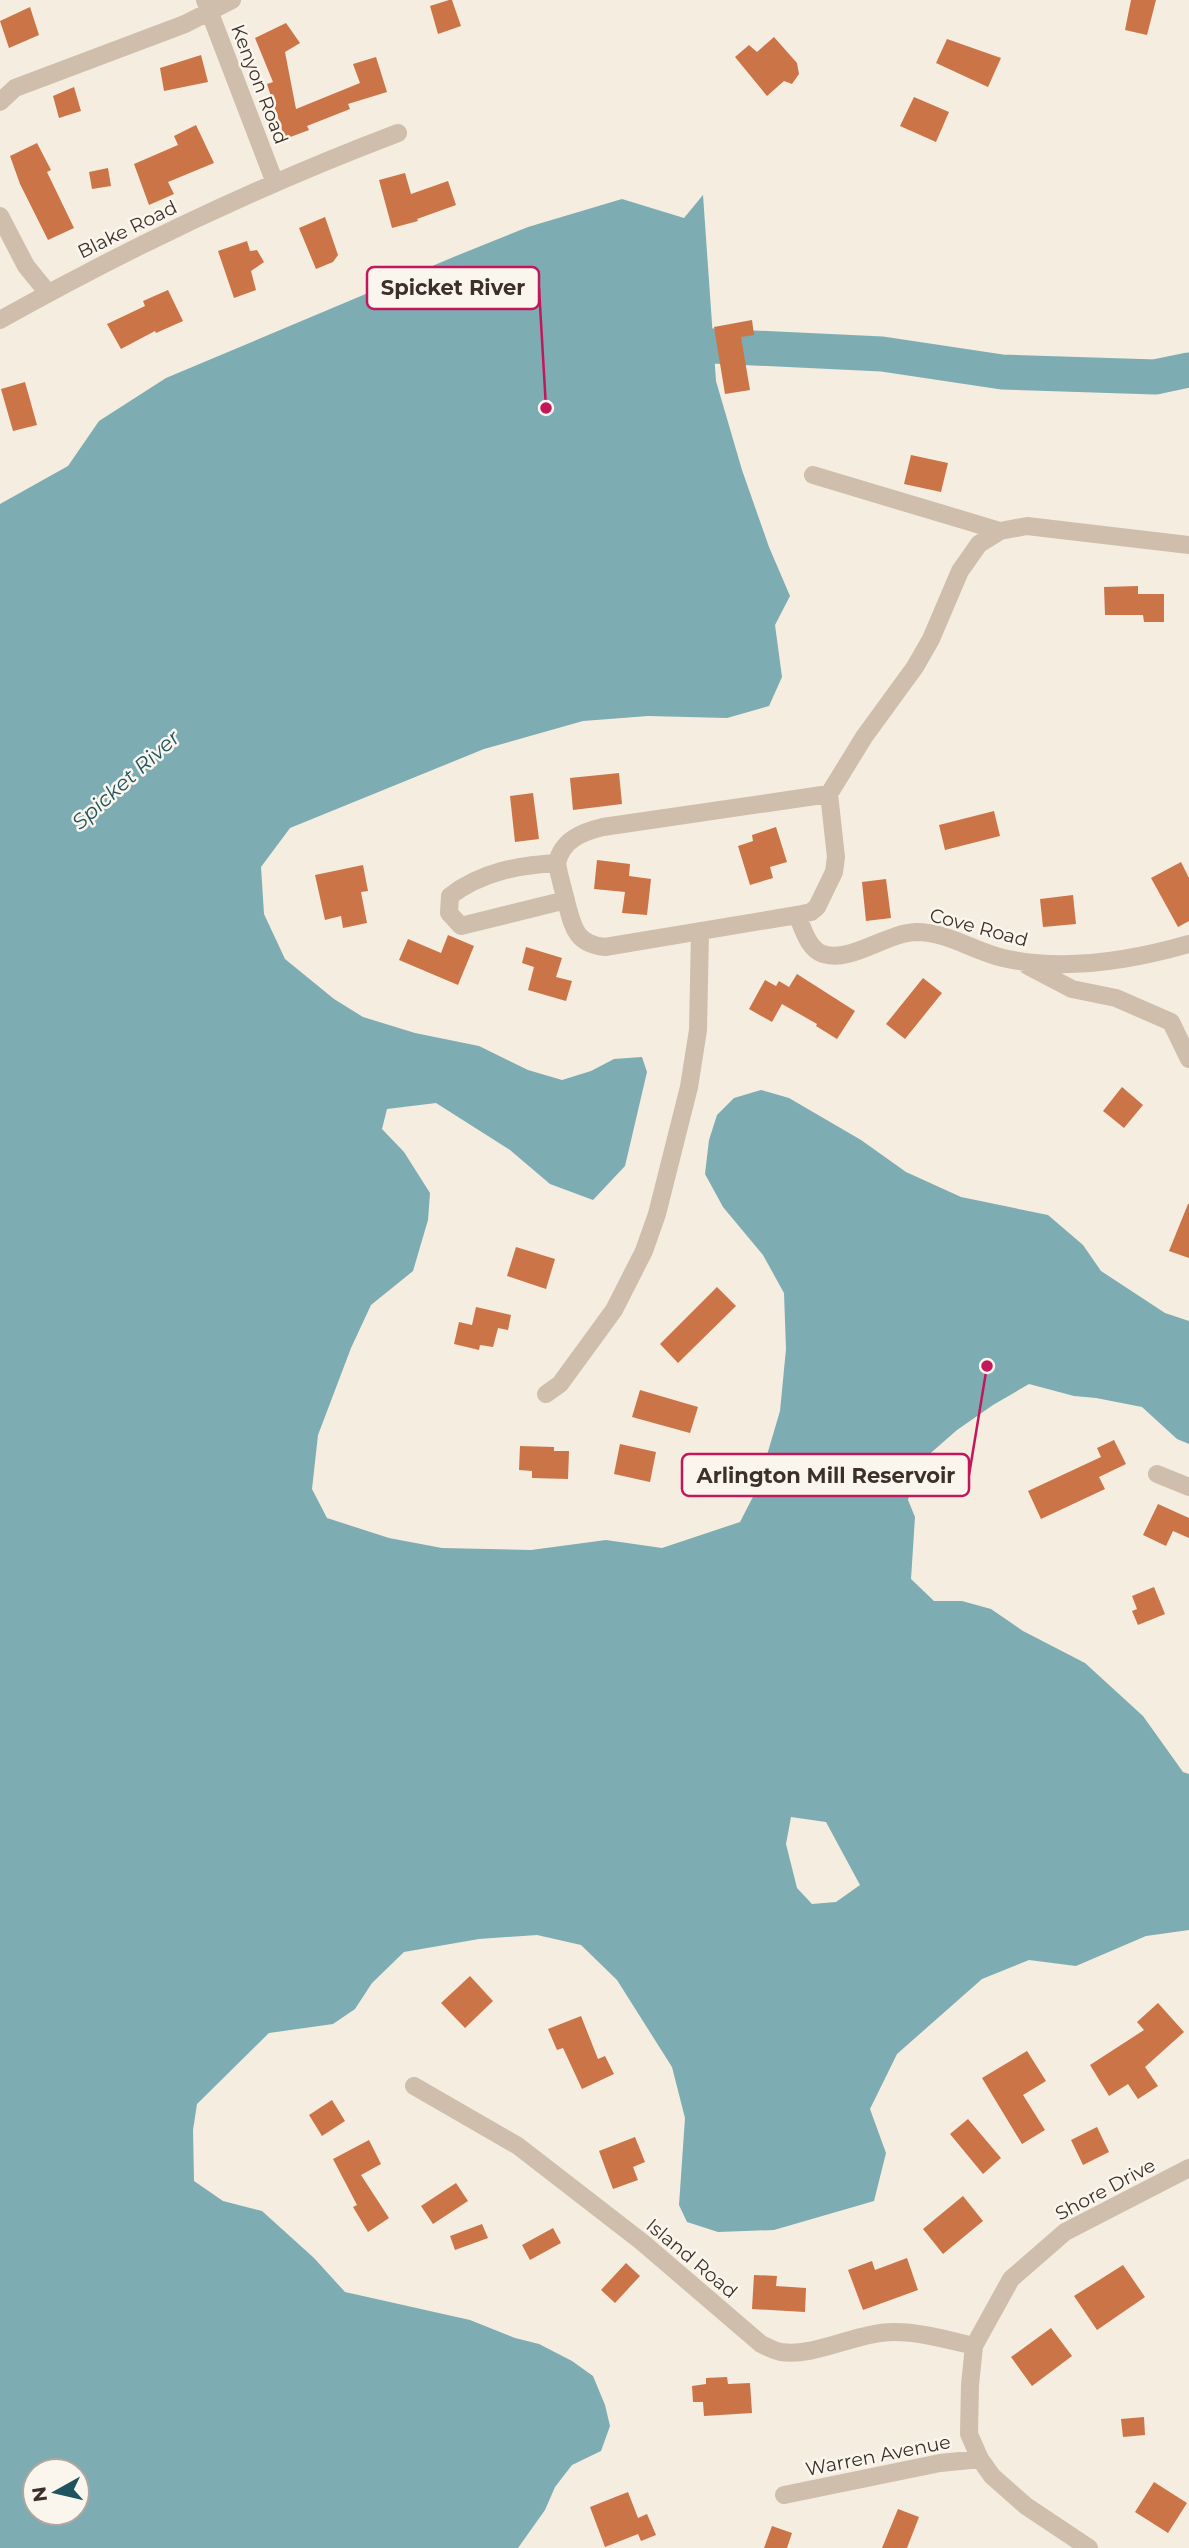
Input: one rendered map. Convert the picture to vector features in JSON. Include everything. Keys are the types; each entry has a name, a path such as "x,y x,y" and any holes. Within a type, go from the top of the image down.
{"street":[{"path":"0,102 15,88 145,40 207,6 232,0"},
{"name":"Kenyon Road","path":"207,6 275,183"},
{"name":"Blake Road","path":"0,320 187,223 275,183 398,133"},
{"path":"0,216 26,266 48,293"},
{"path":"813,475 1000,531"},
{"path":"828,794 603,827 573,839 559,855 557,863 577,934 594,946 605,947 797,915 811,912 817,907 825,896 836,858 828,794 864,737 915,667 947,606 960,571 979,544 1000,531 1027,526 1189,545"},
{"path":"557,863 487,874 464,885 450,896 449,913 461,926 566,900"},
{"name":"Cove Road","path":"797,915 810,944 822,954 851,952 896,934 915,932 933,933 1000,958 1055,964 1140,957 1189,944"},
{"path":"553,1389 614,1310 645,1251 657,1214 689,1087 698,1030 700,933"},
{"path":"1022,962 1072,989 1116,998 1171,1022 1189,1059"},
{"path":"1157,1474 1189,1487"},
{"name":"Island Road","path":"414,2086 518,2146 642,2242 761,2344 780,2352 803,2352 847,2340 893,2332 936,2337 974,2346"},
{"name":"Shore Drive","path":"1089,2548 1026,2506 992,2476 980,2459 969,2434 974,2346 1012,2279 1065,2232 1189,2168"},
{"name":"Warren Avenue","path":"784,2496 940,2463 980,2459"}],"water":[{"path":"703,195 716,381 742,470 769,547 790,596 775,625 782,677 769,706 727,718 648,716 583,721 484,749 290,828 261,867 264,914 285,959 334,999 363,1017 415,1033 479,1046 528,1070 562,1080 591,1071 614,1059 642,1057 647,1072 625,1166 593,1200 550,1184 510,1150 436,1103 387,1109 382,1129 404,1152 430,1193 428,1220 413,1271 371,1305 351,1348 318,1435 312,1489 327,1518 389,1538 442,1548 531,1550 606,1540 662,1548 740,1522 757,1489 780,1411 786,1349 784,1293 763,1255 723,1207 705,1174 709,1140 717,1115 734,1098 761,1090 789,1098 861,1140 906,1172 961,1197 1048,1215 1083,1245 1101,1271 1165,1313 1189,1321 1189,1444 1177,1439 1142,1407 1074,1396 1029,1384 957,1430 917,1465 908,1500 915,1517 911,1579 934,1601 962,1601 991,1609 1023,1631 1085,1663 1143,1716 1183,1772 1189,1774 1189,1930 1146,1936 1076,1966 1029,1960 982,1979 897,2054 870,2109 886,2153 874,2201 774,2230 718,2232 687,2222 679,2205 685,2118 672,2067 617,1980 581,1945 537,1935 479,1939 404,1952 372,1983 355,2009 333,2024 269,2033 197,2104 193,2130 194,2181 223,2201 262,2211 314,2258 345,2292 470,2320 515,2338 539,2344 572,2361 593,2376 605,2405 610,2426 601,2451 572,2465 555,2487 545,2510 518,2548 0,2548 0,504 68,466 99,421 166,378 528,227 622,199 684,218","holes":["791,1817 826,1822 860,1885 836,1902 812,1904 797,1888 786,1844"]}],"building":[{"path":"452,0 461,26 438,34 430,6"},
{"path":"1131,0 1156,0 1147,35 1125,30"},
{"path":"30,7 39,35 9,48 0,21"},
{"path":"286,23 300,43 285,52 296,109 360,83 353,64 376,57 387,92 348,104 350,109 307,126 309,130 285,139 267,84 273,82 255,38"},
{"path":"774,37 797,63 799,74 792,84 784,81 767,96 735,57 749,45 757,52"},
{"path":"947,39 1001,58 988,87 936,63"},
{"path":"201,55 208,82 164,91 160,68"},
{"path":"74,87 81,111 59,118 53,96"},
{"path":"914,97 949,112 936,142 900,126"},
{"path":"196,125 214,163 168,182 174,194 149,205 134,164 178,145 174,136"},
{"path":"37,143 51,170 47,172 74,228 48,240 20,184 10,156"},
{"path":"108,168 111,186 92,189 89,172"},
{"path":"405,173 411,194 448,181 456,205 417,219 418,221 392,228 379,180"},
{"path":"325,217 338,255 333,262 316,269 299,228"},
{"path":"247,241 250,251 257,250 264,262 251,271 256,290 234,298 218,251"},
{"path":"168,290 183,321 156,333 155,331 121,349 107,324 145,306 143,301"},
{"path":"752,320 754,335 741,337 750,390 725,394 714,327"},
{"path":"25,382 37,425 13,431 1,389"},
{"path":"911,455 948,463 941,492 904,484"},
{"path":"1138,586 1138,594 1164,594 1164,622 1144,622 1143,615 1105,615 1104,587"},
{"path":"619,773 622,804 573,810 570,778"},
{"path":"533,793 539,839 515,842 510,796"},
{"path":"994,811 1000,836 945,850 939,825"},
{"path":"776,827 787,862 770,867 773,878 750,885 738,846 753,841 752,835"},
{"path":"597,860 630,864 629,876 651,879 647,915 622,913 625,892 594,889"},
{"path":"1181,862 1189,878 1189,921 1178,927 1151,878"},
{"path":"363,865 368,891 361,892 367,923 343,928 341,916 325,920 315,875"},
{"path":"886,879 891,918 866,921 862,882"},
{"path":"1073,895 1076,924 1043,927 1040,899"},
{"path":"448,935 474,946 458,985 399,960 408,939 441,953"},
{"path":"526,947 562,958 556,977 572,981 566,1001 528,990 534,967 522,963"},
{"path":"797,974 855,1011 837,1039 782,1004 772,1022 749,1009 765,980 776,986 779,981 789,987"},
{"path":"923,978 942,993 905,1039 886,1024"},
{"path":"1122,1087 1143,1105 1124,1128 1103,1111"},
{"path":"1189,1204 1189,1258 1169,1251"},
{"path":"516,1247 555,1259 546,1289 507,1276"},
{"path":"717,1287 736,1306 678,1363 660,1344"},
{"path":"476,1307 511,1315 508,1330 498,1328 493,1347 480,1345 479,1350 454,1344 459,1322 472,1325"},
{"path":"640,1390 698,1407 690,1433 632,1417"},
{"path":"1114,1440 1126,1464 1099,1477 1105,1489 1041,1519 1028,1491 1101,1457 1097,1448"},
{"path":"620,1444 656,1452 650,1482 614,1474"},
{"path":"520,1446 554,1447 554,1451 569,1451 568,1479 532,1478 532,1471 519,1470"},
{"path":"1158,1504 1189,1518 1189,1538 1173,1531 1166,1546 1143,1535"},
{"path":"1154,1587 1165,1614 1138,1625 1132,1611 1137,1609 1132,1596"},
{"path":"470,1976 493,2001 465,2028 441,2003"},
{"path":"1158,2003 1184,2032 1145,2067 1158,2086 1138,2099 1128,2084 1109,2096 1090,2065 1144,2030 1137,2022"},
{"path":"581,2016 598,2059 605,2056 614,2074 582,2089 563,2048 557,2050 548,2029"},
{"path":"1027,2051 1046,2081 1023,2095 1045,2130 1022,2144 982,2078"},
{"path":"332,2100 345,2121 322,2136 309,2115"},
{"path":"968,2119 1001,2158 983,2174 950,2134"},
{"path":"1097,2127 1109,2152 1083,2165 1071,2140"},
{"path":"635,2137 645,2162 633,2167 638,2180 613,2189 599,2151"},
{"path":"369,2140 381,2164 361,2175 389,2218 368,2232 353,2207 357,2205 333,2159"},
{"path":"456,2183 468,2201 433,2224 421,2206"},
{"path":"963,2196 983,2221 943,2254 923,2229"},
{"path":"482,2224 488,2238 455,2250 450,2236"},
{"path":"553,2228 561,2243 530,2260 522,2245"},
{"path":"907,2258 918,2290 863,2310 848,2270 872,2261 875,2270"},
{"path":"626,2263 640,2276 615,2303 601,2290"},
{"path":"1123,2265 1145,2297 1097,2330 1074,2296"},
{"path":"754,2275 777,2276 776,2286 806,2288 805,2312 752,2309"},
{"path":"1051,2328 1072,2356 1032,2386 1011,2357"},
{"path":"727,2377 728,2384 750,2383 752,2413 704,2416 703,2402 693,2402 692,2386 706,2384 706,2378"},
{"path":"1144,2417 1145,2435 1123,2437 1121,2419"},
{"path":"1154,2482 1187,2503 1168,2533 1135,2512"},
{"path":"628,2492 638,2518 647,2514 656,2535 641,2541 638,2534 605,2547 590,2507"},
{"path":"898,2509 919,2517 907,2548 882,2548"},
{"path":"772,2526 792,2533 787,2548 764,2548"}],"waterway":[{"name":"Spicket River","path":"670,362 712,346 882,354 1002,372 1155,377 1189,370"}],"place":[{"name":"Spicket River","path":"546,408"},
{"name":"Arlington Mill Reservoir","path":"987,1366"}]}
